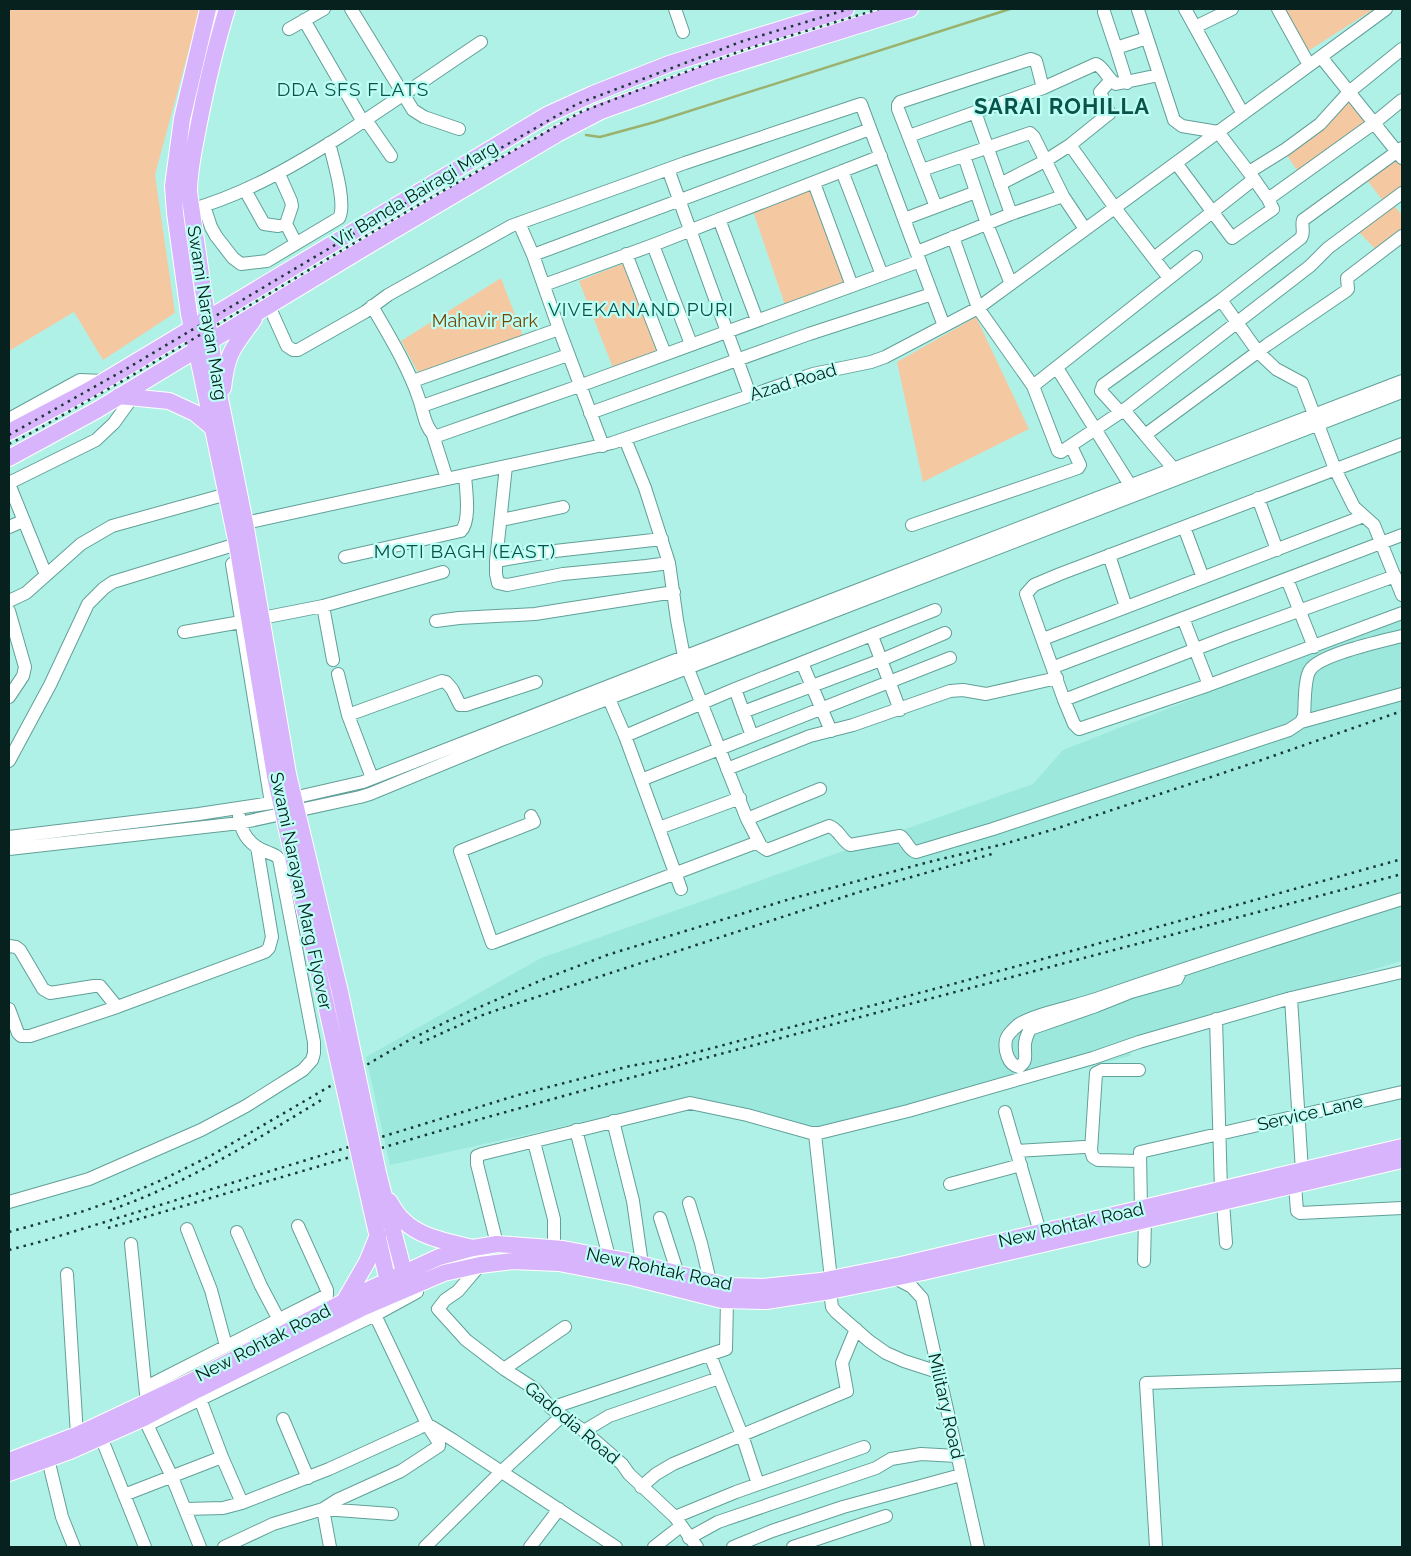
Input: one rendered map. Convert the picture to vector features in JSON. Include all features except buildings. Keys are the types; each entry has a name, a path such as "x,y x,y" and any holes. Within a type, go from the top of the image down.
{"main road":[{"name":"Swami Narayan Marg","path":"208,9 182,119 173,186 175,213 192,328 204,345 221,403 246,523 262,618"},
{"name":"Swami Narayan Marg","path":"227,9 212,63 189,182 197,208 208,319 204,345 213,428 227,494 233,545"},
{"name":"Vir Banda Bairagi Marg","path":"9,432 104,380 208,319 547,115 593,94 669,64 846,9"},
{"name":"Vir Banda Bairagi Marg","path":"9,458 126,397 264,308 557,134 601,111 712,71 910,9"},
{"path":"221,403 224,372 231,350 264,308"},
{"path":"126,397 158,399 175,404 195,413 213,428"},
{"name":"Swami Narayan Marg Flyover","path":"233,545 371,1175 378,1236"},
{"name":"Swami Narayan Marg Flyover","path":"262,618 282,775"},
{"name":"New Rohtak Road","path":"406,1281 439,1257 497,1244 554,1248 642,1264 727,1286 831,1285 895,1278 1143,1214 1298,1178 1402,1148"},
{"name":"New Rohtak Road","path":"1298,1178 1402,1160"},
{"name":"Swami Narayan Marg Flyover","path":"371,1175 384,1194"},
{"path":"384,1194 404,1221 411,1226 441,1239 473,1248"},
{"path":"384,1194 406,1281"},
{"name":"New Rohtak Road","path":"9,1462 48,1459 101,1437 144,1407 345,1301 390,1288 406,1281 513,1261 559,1263 630,1277 727,1300 766,1300 1040,1232 1143,1214"},
{"path":"378,1236 390,1288"},
{"path":"345,1301 367,1262 378,1236"},
{"name":"New Rohtak Road","path":"9,1462 144,1407 206,1386 360,1309 390,1288"}],"street":[{"path":"289,29 324,9"},
{"path":"352,9 409,106 416,113 460,129"},
{"path":"675,9 682,32"},
{"path":"1185,9 1243,114"},
{"path":"1195,27 1232,9"},
{"path":"1278,9 1309,66"},
{"name":"Azad Road","path":"246,523 603,446 813,374 878,360 978,308 1386,9"},
{"path":"1138,10 1174,120 1182,126 1218,132 1268,199 1273,207 1272,211 1232,238 1176,163"},
{"path":"1104,12 1127,83"},
{"path":"304,20 364,121 391,156"},
{"path":"1116,48 1147,38"},
{"path":"329,143 342,212 339,218 267,260 242,264 233,258 197,208 225,200 279,174 364,121 481,42"},
{"path":"1154,258 1251,176 1320,124 1349,92 1402,49"},
{"path":"1173,468 1145,435 1101,390 1103,385 1301,238 1304,232 1303,220 1401,153 1374,123 1321,57"},
{"path":"936,207 898,105 900,102 1032,59 1036,61 1043,88"},
{"path":"909,136 1043,88 1096,64 1116,84 1159,75"},
{"path":"1000,184 1046,161 1070,145 1108,114 1100,92 1111,80"},
{"path":"1268,199 1374,123 1402,100"},
{"path":"264,308 287,346 292,350 304,347 388,296 519,223 668,169 861,104 944,326"},
{"path":"975,112 1010,214"},
{"path":"533,255 870,130"},
{"path":"922,170 1030,133 1034,137 1063,196 1086,229"},
{"path":"1070,145 1115,208 1169,278"},
{"path":"544,285 653,245 881,156"},
{"path":"964,156 987,224 1012,284"},
{"path":"668,169 678,201 750,395"},
{"path":"842,172 882,275"},
{"path":"279,174 291,201 292,206 286,224 296,243"},
{"path":"814,183 852,286"},
{"path":"245,190 264,224 278,226 286,224"},
{"path":"904,219 976,192"},
{"path":"953,238 978,308 1033,386 1058,451 1061,452 1123,412 1310,266 1328,248 1402,193"},
{"path":"433,435 441,434 579,386 882,275 953,238 1010,214 1063,196"},
{"path":"719,219 757,320"},
{"path":"519,223 533,255 558,329 603,446"},
{"path":"1145,435 1258,352 1346,291 1348,289 1347,278 1402,236"},
{"path":"653,245 692,344"},
{"path":"626,254 666,354"},
{"path":"1033,386 1196,257"},
{"path":"590,413 809,334 932,294"},
{"path":"1220,300 1258,352 1276,369 1302,383 1334,470 1354,508 1374,525 1402,594"},
{"path":"372,306 413,381 447,479"},
{"path":"413,381 558,329"},
{"path":"422,406 568,355"},
{"path":"1057,368 1130,485"},
{"path":"9,419 80,380 104,380"},
{"path":"9,837 199,814 271,803 363,782 686,663 1315,420 1402,381"},
{"path":"9,849 240,823 370,794 471,752 609,699 686,663 1173,468 1402,392"},
{"path":"46,575 9,483 96,440 114,423 126,397"},
{"path":"626,439 670,562 677,620 686,663 727,769 758,842 764,849 770,850 830,826 850,845 900,836 903,837 910,849 916,852 993,829 1289,730 1301,722 1402,694"},
{"path":"1402,444 1060,574 1034,585 1028,591 1027,597 1056,673 1064,700 1076,727 1083,728 1209,685 1402,613"},
{"path":"912,526 1078,468 1080,464 1071,446"},
{"path":"506,466 496,561 496,580 498,583 507,585 554,575 670,562"},
{"path":"345,557 461,531 465,526 466,518 465,476"},
{"path":"9,601 26,593 89,538 112,526 227,494"},
{"path":"1258,498 1277,550"},
{"path":"501,520 563,507"},
{"path":"1043,639 1364,516"},
{"path":"9,527 23,521"},
{"path":"1184,527 1203,578"},
{"path":"727,769 798,740 900,710 950,691 963,690 986,694 995,693 1056,673 1183,618 1402,535"},
{"path":"496,561 554,551 662,540"},
{"path":"9,761 50,684 88,604 94,597 113,582 233,545 241,622 271,803"},
{"path":"1109,555 1126,607"},
{"path":"262,618 323,606 443,572"},
{"path":"1064,700 1395,576"},
{"path":"1287,579 1314,647"},
{"path":"436,621 535,614 674,592"},
{"path":"323,606 333,660"},
{"path":"625,736 735,689 935,610"},
{"path":"9,611 25,667 23,676 9,697"},
{"path":"1183,618 1209,685"},
{"path":"184,632 241,622"},
{"path":"743,712 882,660 945,633"},
{"path":"872,636 900,710"},
{"path":"1301,722 1304,716 1307,675 1310,669 1317,663 1352,650 1402,636"},
{"path":"641,780 950,658"},
{"path":"802,663 831,731"},
{"path":"338,674 348,714 372,778"},
{"path":"348,714 442,681 446,682 452,689 460,705 466,705 536,682"},
{"path":"735,689 752,736"},
{"path":"609,699 625,736 681,889"},
{"path":"748,818 820,789"},
{"path":"659,828 740,798"},
{"path":"9,1202 89,1179 201,1130 246,1106 308,1066 314,1053 314,1042 279,859 257,847 247,838 240,823 238,808"},
{"path":"531,816 534,822 460,851 492,943 758,842"},
{"path":"9,1009 18,1033 25,1037 117,1007 258,956 269,948 272,937 257,847"},
{"path":"1181,970 1176,979 1131,992 1030,1029 1025,1041 1026,1059 1024,1062 1019,1067 1016,1067 1008,1059 1006,1038 1025,1020 1083,1003 1181,970 1402,899"},
{"path":"9,946 20,950 46,992 100,986 117,1007"},
{"path":"497,1244 477,1164 477,1156 690,1102 747,1115 815,1134 908,1111 1290,998 1402,972"},
{"path":"1290,998 1298,1116 1297,1211 1300,1213 1402,1208"},
{"path":"1216,1019 1218,1134 1226,1244"},
{"path":"1139,1070 1102,1070 1096,1073 1091,1151 1093,1157 1098,1160 1140,1161 1144,1261"},
{"name":"Service Lane","path":"1140,1161 1140,1152 1402,1092"},
{"path":"1005,1112 1040,1232"},
{"path":"613,1121 633,1201 642,1264"},
{"path":"576,1130 609,1258"},
{"path":"815,1134 832,1307 886,1353 938,1372"},
{"path":"534,1142 554,1219 554,1248"},
{"path":"1016,1151 1084,1148"},
{"path":"950,1184 1021,1165"},
{"path":"689,1203 701,1243 708,1281"},
{"path":"660,1218 678,1274"},
{"path":"685,1220 708,1281"},
{"path":"144,1407 226,1346 328,1293 298,1226"},
{"path":"187,1229 211,1290 226,1346"},
{"path":"237,1232 261,1286 279,1320"},
{"path":"131,1244 144,1407 200,1547"},
{"path":"144,1407 200,1398 375,1315 446,1277 478,1268"},
{"name":"Gadodia Road","path":"478,1268 458,1291 445,1300 438,1309 466,1340 504,1369 535,1389 551,1408 584,1431 622,1464 629,1474 678,1521 693,1543"},
{"path":"67,1274 77,1435"},
{"name":"Military Road","path":"895,1278 912,1287 922,1298 978,1547"},
{"path":"551,1408 726,1349 727,1300"},
{"path":"224,1547 248,1542 273,1524 323,1509 337,1500 401,1470 438,1448 440,1443 428,1426 375,1315"},
{"path":"504,1369 565,1327"},
{"path":"642,1487 656,1474 673,1464 846,1391 842,1363 856,1329"},
{"path":"710,1355 742,1435 758,1484"},
{"path":"1156,1547 1146,1383 1402,1375"},
{"path":"584,1431 609,1416 719,1378"},
{"path":"200,1398 242,1504"},
{"path":"425,1547 501,1472 562,1416"},
{"path":"284,1419 308,1478"},
{"path":"185,1509 223,1508 242,1504 308,1478 419,1428 428,1426 559,1508 616,1547"},
{"path":"101,1437 145,1547"},
{"path":"654,1547 678,1521 758,1484 864,1447"},
{"path":"693,1543 718,1522 876,1468 891,1459 921,1454 957,1456"},
{"path":"124,1495 222,1457"},
{"path":"48,1459 62,1517 74,1547"},
{"path":"733,1547 772,1531 850,1505 962,1474"},
{"path":"530,1547 559,1508"},
{"path":"323,1509 392,1514"},
{"path":"323,1509 330,1547"},
{"path":"793,1547 886,1516"}],"shaded area":[{"path":"1402,616 1402,961 1137,1039 1130,1056 861,1125 794,1129 695,1097 390,1165 366,1057 541,958 1033,784 1063,750"}],"green space":[{"path":"9,9 200,9 155,175 175,313 103,360 74,312 9,351"},
{"path":"1283,9 1374,9 1305,53"},
{"path":"1348,96 1370,122 1299,173 1281,147"},
{"path":"1397,158 1402,164 1402,189 1384,202 1366,179"},
{"path":"811,185 848,284 786,308 752,208"},
{"path":"1393,204 1402,215 1402,232 1377,251 1358,231"},
{"path":"627,262 663,349 613,368 579,281"},
{"name":"Mahavir Park","path":"501,278 523,336 420,376 401,341"},
{"path":"976,317 1029,429 923,482 897,362"}],"waterway":[{"path":"586,135 600,137 655,122 1010,9"}],"railway":[{"path":"9,435 126,369 577,104 743,41 849,9"},
{"path":"9,444 131,376 408,211 581,112 746,49 879,9"},
{"path":"9,1232 84,1211 123,1197 166,1178 212,1155 411,1039 544,979 607,955 790,899 1055,829 1402,711"},
{"path":"420,1043 480,1016 503,1008 859,892 992,854"},
{"path":"9,1250 518,1095 630,1066 675,1058 953,984 1402,859"},
{"path":"108,1228 603,1085 1402,874"},
{"path":"113,1209 168,1187 221,1160 323,1099"}],"district":[{"name":"DDA SFS FLATS","path":"353,89"},
{"name":"SARAI ROHILLA","path":"1062,106"},
{"name":"VIVEKANAND PURI","path":"641,309"},
{"name":"MOTI BAGH (EAST)","path":"465,551"}]}
